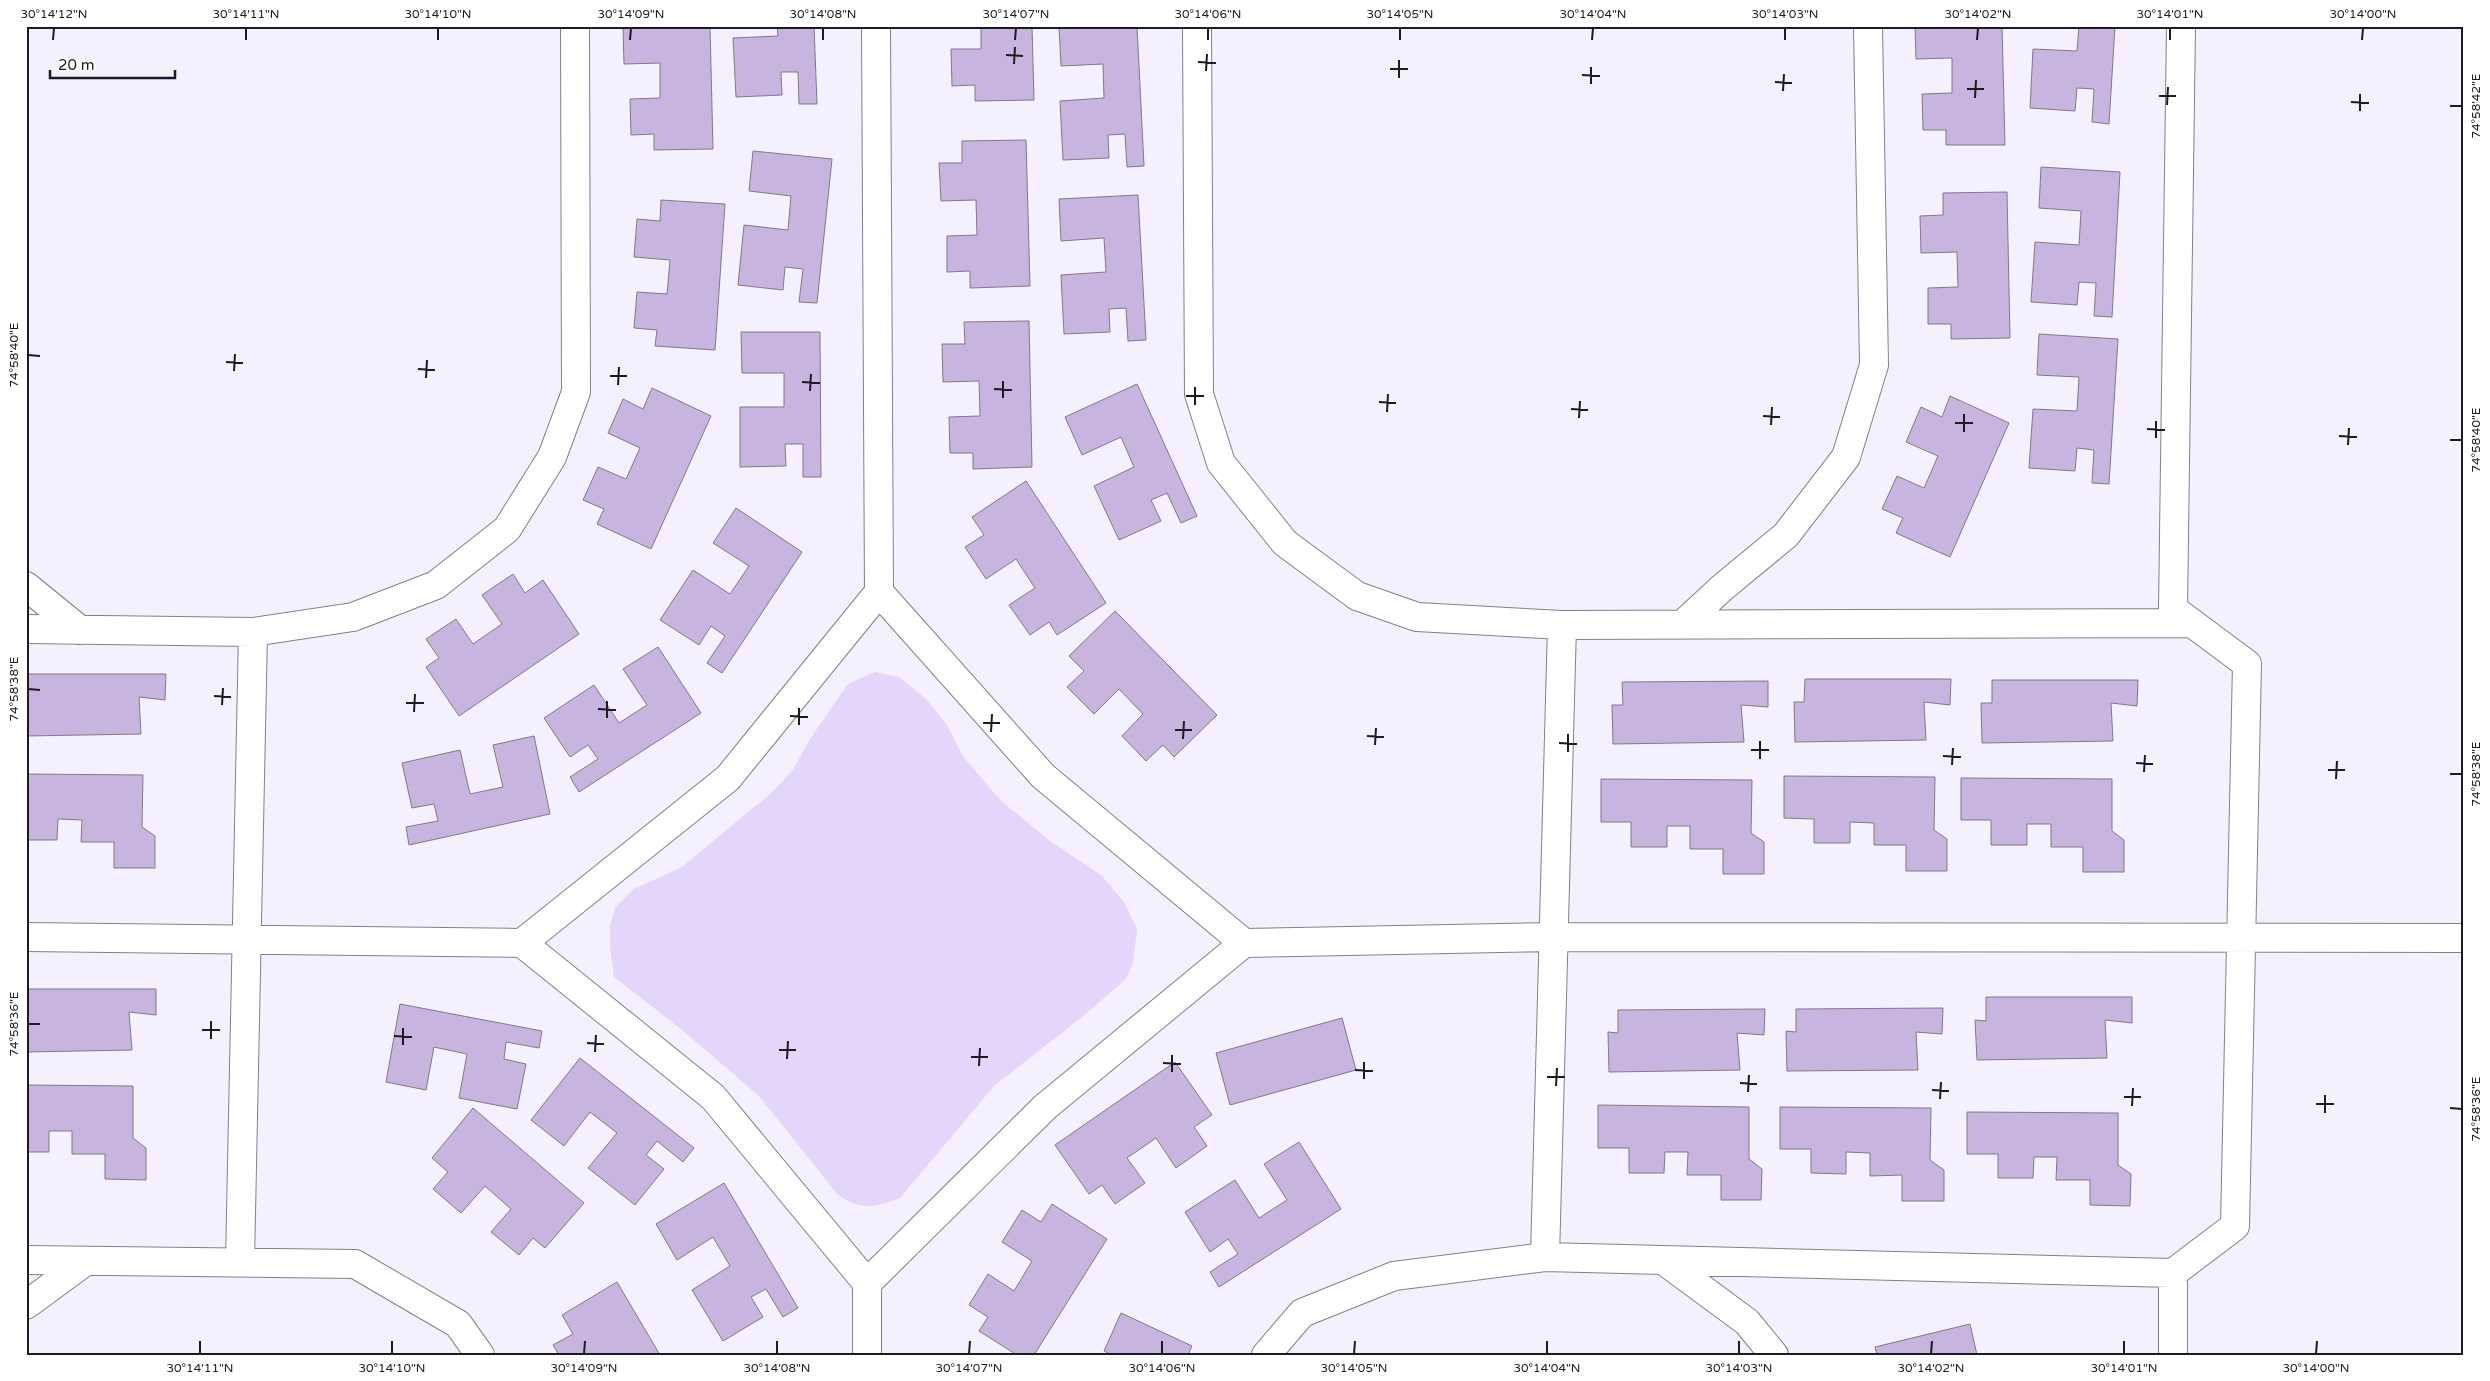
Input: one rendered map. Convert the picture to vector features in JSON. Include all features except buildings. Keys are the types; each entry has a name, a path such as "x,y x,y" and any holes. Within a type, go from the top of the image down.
{"street":[{"path":"26,629 253,632 354,617 436,585 507,530 552,457 576,392 575,26"},
{"path":"522,943 728,778 879,592 876,26"},
{"path":"1196,26 1199,394 1221,463 1285,543 1357,596 1417,617 1562,625 2192,623"},
{"path":"1683,624 1723,587 1786,535 1846,457 1874,366 1868,26"},
{"path":"1266,1355 1302,1313 1394,1276 1545,1258 2173,1273 2235,1226 2247,664 2173,609 2181,26"},
{"path":"26,586 80,630"},
{"path":"879,592 1043,776 1244,943"},
{"path":"1545,1258 1562,625"},
{"path":"240,1262 253,632"},
{"path":"867,1283 1045,1107 1244,943 1554,936 2464,938"},
{"path":"26,937 522,943 713,1097 867,1283 867,1355"},
{"path":"26,1260 355,1264 458,1324 480,1355"},
{"path":"1663,1260 1748,1322 1774,1355"},
{"path":"26,1305 86,1261"},
{"path":"2172,1355 2173,1273"}],"shaded area":[{"path":"875,672 899,677 926,699 947,725 962,755 1000,800 1050,841 1101,875 1124,902 1137,929 1133,963 1126,979 1087,1013 994,1086 900,1198 875,1206 861,1206 838,1195 759,1096 681,1029 614,977 610,946 610,925 616,906 634,889 682,867 770,794 793,770 810,739 848,684"}]}
